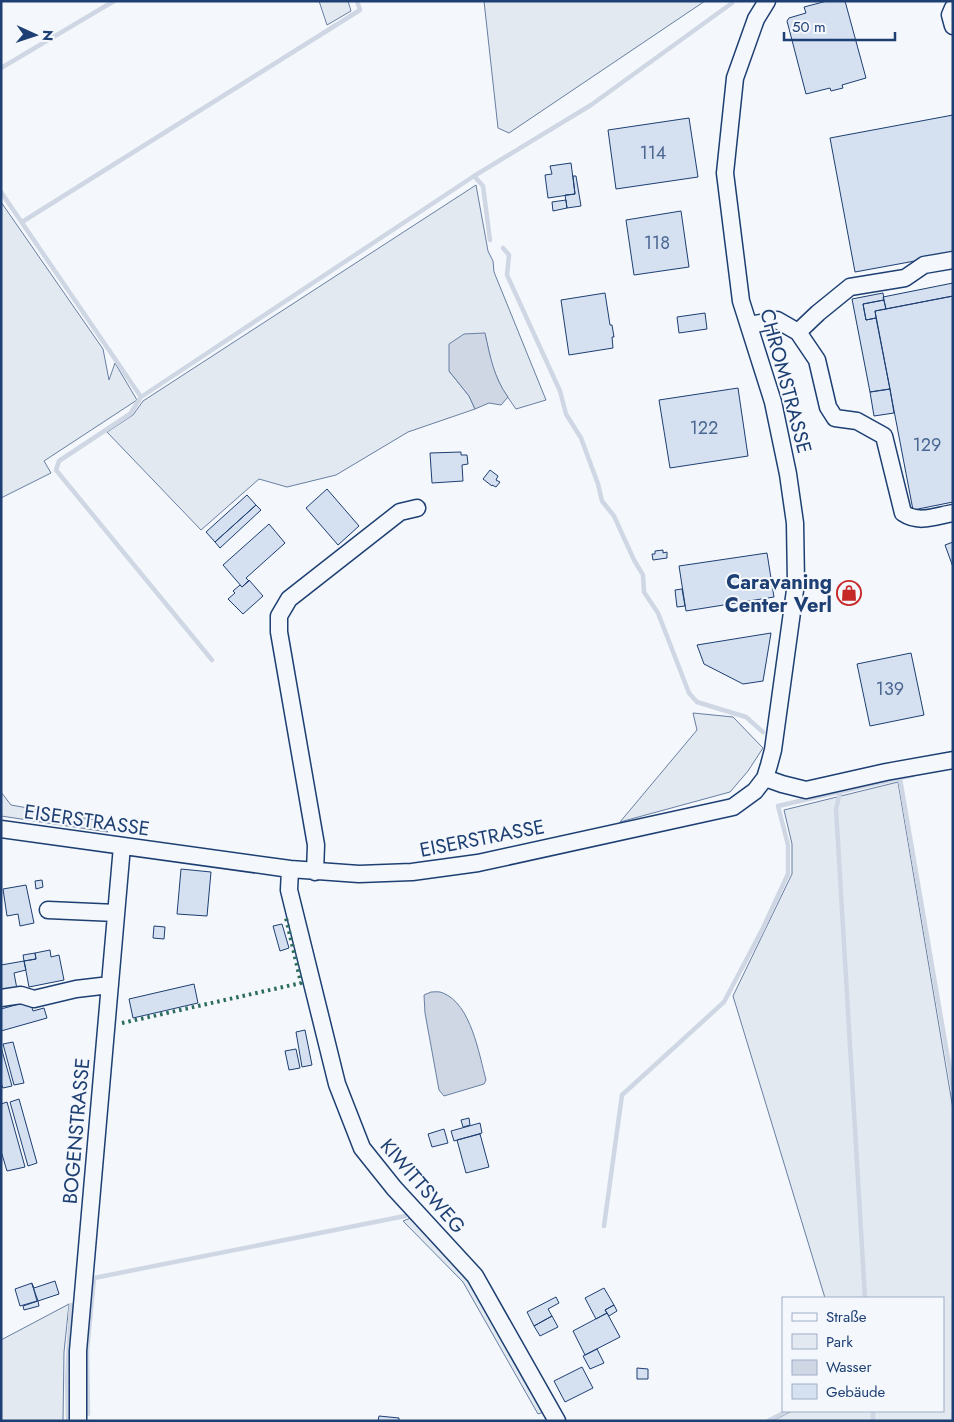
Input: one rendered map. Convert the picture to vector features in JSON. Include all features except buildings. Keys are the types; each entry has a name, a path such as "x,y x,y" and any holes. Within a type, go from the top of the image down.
{"street":[{"name":"CHROMSTRASSE","path":"765,778 773,750 791,626 796,583 795,523 788,474 773,402 741,301 724,172 736,78 756,20 767,1"},
{"path":"953,8 950,15 953,26"},
{"path":"798,332 850,287 905,278 924,265 953,260"},
{"path":"749,325 777,320 798,332 817,360 828,408 835,418 857,421 884,436 903,512 910,517 920,519 953,513"},
{"path":"315,872 316,845 279,632 279,616 289,599 400,512 417,508"},
{"path":"765,778 806,790 886,772 953,760"},
{"name":"EISERSTRASSE","path":"1,829 315,872 359,874 412,872 478,863 733,807 756,791 765,778"},
{"name":"BOGENSTRASSE","path":"78,1421 78,1350 122,846"},
{"name":"KIWITTSWEG","path":"290,869 289,890 337,1084 362,1148 394,1188 475,1276 557,1421"},
{"path":"48,910 116,912"},
{"path":"1,998 21,995 34,999 76,989 110,985"}],"green space":[{"path":"319,1 348,1 351,11 327,25"},
{"path":"484,1 705,1 509,133 498,128"},
{"path":"476,185 488,251 493,261 494,272 546,400 516,409 502,389 492,366 485,334 449,371 469,396 475,409 408,432 336,475 287,487 259,479 201,530 107,432 133,415 143,401"},
{"path":"1,202 103,349 109,380 115,363 137,400 44,461 51,473 1,498"},
{"path":"693,713 733,717 763,748 748,771 730,792 620,822 697,730"},
{"path":"898,782 953,1109 953,1421 772,1421 790,1412 944,1412 944,1297 825,1297 733,996 792,874 792,844 784,810"},
{"path":"1,792 11,805 95,820 108,832 1,816"},
{"path":"416,1216 472,1278 547,1411 538,1414 463,1282 403,1221"},
{"path":"69,1304 64,1352 63,1421 1,1421 1,1340"}],"water":[{"path":"485,333 496,374 508,397 501,405 489,403 475,409 469,396 449,371 449,344 464,334"},
{"path":"431,992 442,992 453,999 461,1008 472,1031 480,1057 486,1080 484,1084 444,1096 439,1090 425,1013 424,995"}],"waterway":[{"path":"1,68 114,1"},
{"path":"22,222 360,10 357,1"},
{"path":"212,660 56,470 59,461 130,414 141,397 474,176 591,105 732,3"},
{"path":"474,176 483,186 490,240"},
{"path":"1,192 141,397"},
{"path":"503,248 509,255 507,275 560,391 566,414 581,438 598,484 602,501 614,516 643,575 644,592 658,613 689,693 697,702 746,717 763,732"},
{"path":"604,1226 622,1095 724,1002 763,928 788,874 788,845 778,806 913,775"},
{"path":"900,779 953,1088"},
{"path":"840,793 836,809 865,1297"},
{"path":"88,1414 87,1351 94,1278 405,1216"},
{"path":"68,1421 67,1380 71,1305"},
{"path":"768,1421 785,1412"},
{"path":"873,1412 873,1421"}],"hedge":[{"path":"122,1023 301,983 286,918"}],"place":[{"name":"Caravaning Center Verl","path":"849,593"}]}
